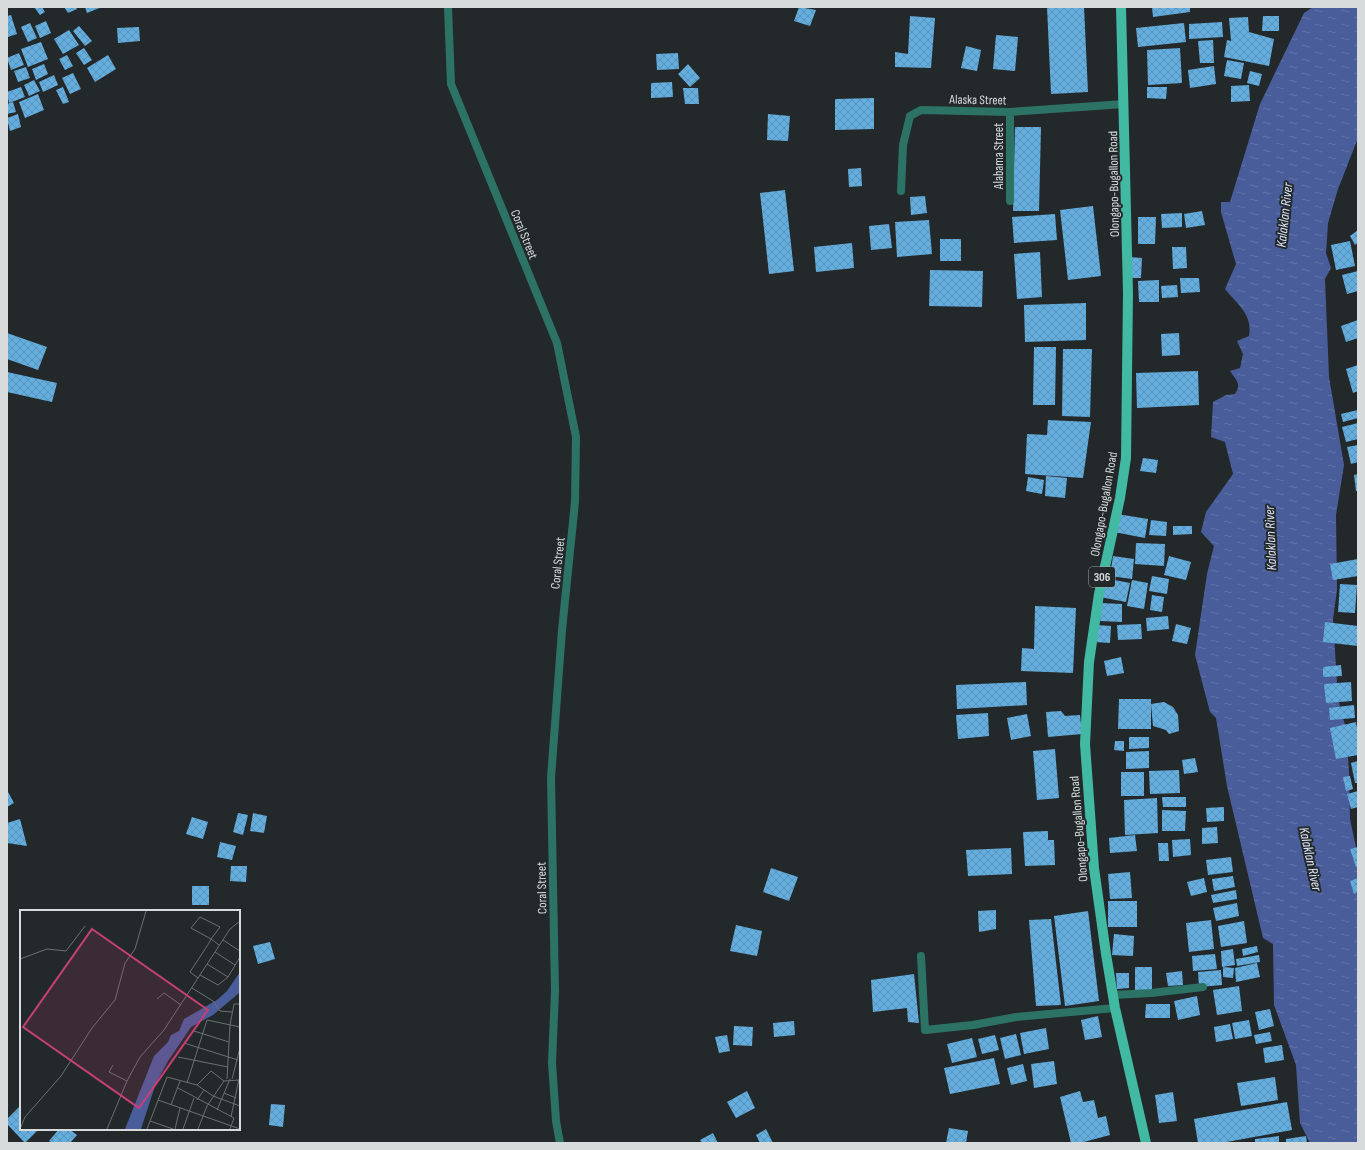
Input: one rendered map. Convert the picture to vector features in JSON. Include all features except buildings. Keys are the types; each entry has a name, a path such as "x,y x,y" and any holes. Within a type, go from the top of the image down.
{"main road":[{"name":"Olongapo-Bugallon Road","path":"1120,7 1124,104 1128,293 1126,458 1120,498 1097,610 1089,662 1084,744 1094,868 1115,1008 1146,1143"}],"street":[{"name":"Coral Street","path":"448,7 451,84 557,343 576,437 575,502 562,630 551,778 555,991 552,1063 560,1143"},
{"name":"Alaska Street","path":"901,190 903,145 910,116 921,110 1010,112 1124,104"},
{"name":"Alabama Street","path":"1010,112 1010,201"},
{"path":"921,956 926,1030 973,1025 1016,1018 1115,1008"},
{"path":"1113,995 1151,993 1203,987"}],"water":[{"name":"Kalaklan River","path":"1313,7 1358,7 1358,138 1338,189 1328,223 1326,253 1331,268 1325,279 1329,377 1344,465 1336,515 1337,590 1333,619 1338,699 1346,729 1350,819 1358,857 1358,1143 1310,1143 1300,1123 1296,1065 1274,1005 1273,944 1263,938 1227,786 1216,718 1210,712 1195,655 1207,574 1214,546 1201,532 1206,512 1233,474 1225,442 1211,437 1213,402 1226,395 1235,394 1237,391 1237,382 1230,371 1240,368 1243,354 1237,341 1249,336 1250,329 1247,316 1225,289 1236,264 1221,212 1221,202 1230,202 1260,104 1304,13"}]}
